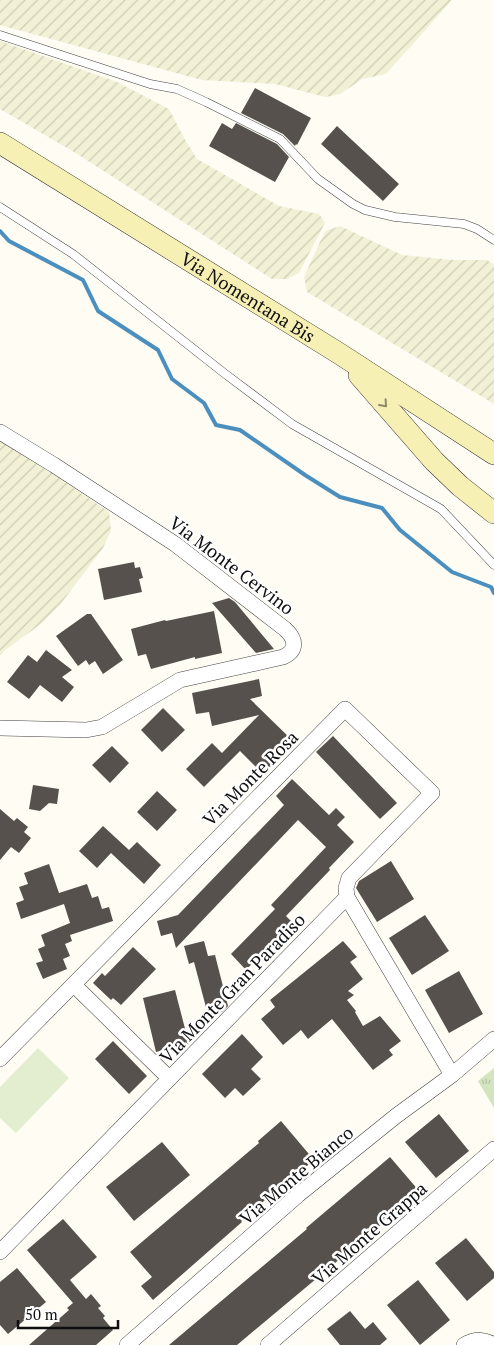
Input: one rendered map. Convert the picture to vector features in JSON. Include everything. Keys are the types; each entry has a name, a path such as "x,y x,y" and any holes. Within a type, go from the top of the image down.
{"main road":[{"name":"Via Nomentana Bis","path":"0,143 340,354 494,454"},
{"path":"340,354 434,461 460,486 494,513"}],"street":[{"name":"Via Monte Cervino","path":"0,432 175,544 285,629 292,637 294,643 291,652 283,657 180,680 102,727 86,730 0,728"},
{"name":"Via Monte Rosa","path":"0,1059 345,709 432,794 349,878 346,888 347,897"},
{"path":"347,897 452,1075"},
{"name":"Via Monte Gran Paradiso","path":"0,1252 347,897"},
{"path":"74,985 169,1078"},
{"name":"Via Monte Bianco","path":"127,1345 298,1195 388,1122 452,1075 494,1039"},
{"name":"Via Monte Grappa","path":"268,1345 494,1149"},
{"path":"464,1345 478,1340 494,1345"}],"lane":[{"path":"0,35 150,84 177,90 206,102 280,140 318,179 353,204 365,210 395,217 464,224 477,229 494,240"},
{"path":"0,207 73,254 292,424 441,509 494,565"}],"shaded area":[{"path":"0,0 452,0 386,74 362,79 340,94 325,97 275,84 202,80 0,25"},
{"path":"0,41 117,82 169,109 197,159 279,206 319,214 325,223 299,273 287,279 272,279 74,152 0,109"},
{"path":"340,226 402,255 453,260 487,260 494,265 494,404 307,292 304,277 325,231"},
{"path":"0,438 109,512 111,530 103,548 59,606 41,624 5,650 0,656"}],"green space":[{"path":"38,1048 69,1078 16,1133 0,1118 0,1087"},
{"path":"494,1068 494,1108 478,1081"}],"building":[{"path":"255,88 311,118 297,145 295,146 283,134 241,113"},
{"path":"222,123 232,129 236,123 277,144 289,157 275,182 209,146"},
{"path":"337,126 399,184 383,201 321,144"},
{"path":"134,562 135,568 140,567 143,578 139,579 142,592 104,600 98,569"},
{"path":"229,598 235,602 274,649 256,653 212,603"},
{"path":"214,611 222,653 195,659 195,657 151,669 146,654 138,656 131,629 165,620"},
{"path":"87,614 91,614 123,660 103,674 95,661 89,665 86,660 78,666 56,636"},
{"path":"46,650 72,670 62,677 74,687 62,702 40,685 29,699 7,682 28,655 37,662"},
{"path":"259,679 262,696 250,699 294,742 263,774 240,751 204,787 186,769 212,743 222,753 259,715 212,726 209,712 196,714 192,693"},
{"path":"163,708 185,730 162,752 141,730"},
{"path":"333,736 397,803 380,819 316,752"},
{"path":"112,746 129,763 110,783 92,765"},
{"path":"292,779 329,815 336,808 345,817 337,825 354,842 286,916 292,922 246,970 231,954 275,909 271,905 326,847 298,820 176,948 172,933 161,936 157,921 178,915 284,805 276,796"},
{"path":"33,785 59,789 57,804 49,803 40,811 29,809"},
{"path":"157,791 177,810 157,831 137,812"},
{"path":"0,809 14,821 17,818 28,827 24,832 31,838 19,853 11,847 0,860"},
{"path":"103,826 129,850 137,842 161,865 144,884 111,853 97,868 79,851"},
{"path":"391,861 414,899 377,922 356,888 359,881"},
{"path":"49,864 59,893 87,884 92,898 98,896 102,909 109,907 113,921 70,935 72,941 65,944 70,956 63,959 67,969 43,979 36,963 43,961 38,949 45,946 41,935 70,923 64,904 21,919 16,903 24,900 19,887 28,884 24,873"},
{"path":"425,915 449,951 412,975 389,938"},
{"path":"204,941 208,956 215,955 228,1006 222,1012 208,1015 194,962 189,964 184,946"},
{"path":"343,941 357,957 350,962 363,979 348,991 354,995 347,1000 356,1011 363,1026 380,1016 401,1041 389,1050 393,1055 373,1070 332,1019 308,1039 301,1030 283,1045 261,1019 275,1007 270,1000"},
{"path":"133,947 156,969 121,1005 113,998 111,1000 93,983 102,973 105,976"},
{"path":"459,971 483,1014 449,1033 425,990"},
{"path":"175,990 189,1044 156,1052 143,998"},
{"path":"242,1034 263,1057 251,1069 261,1079 243,1096 235,1088 225,1098 202,1074"},
{"path":"113,1041 147,1076 129,1094 95,1059"},
{"path":"439,1114 469,1151 436,1178 405,1142"},
{"path":"281,1121 314,1160 289,1179 153,1300 141,1286 152,1277 130,1252 259,1143 258,1141"},
{"path":"162,1142 190,1175 134,1221 106,1187"},
{"path":"390,1157 420,1192 237,1345 169,1345 307,1229"},
{"path":"63,1219 97,1257 70,1280 86,1299 91,1294 101,1306 98,1308 105,1316 103,1318 113,1330 96,1345 29,1345 69,1310 67,1308 73,1303 27,1250"},
{"path":"466,1238 494,1272 494,1278 467,1301 435,1263"},
{"path":"17,1268 46,1302 8,1334 0,1325 0,1282"},
{"path":"418,1280 450,1320 420,1345 387,1305"},
{"path":"350,1311 365,1329 373,1322 387,1339 380,1345 340,1345 327,1329"}],"waterway":[{"path":"0,231 9,241 83,280 98,311 158,350 172,379 204,403 216,425 240,430 340,497 382,508 400,530 452,572 491,587 494,593"}]}
